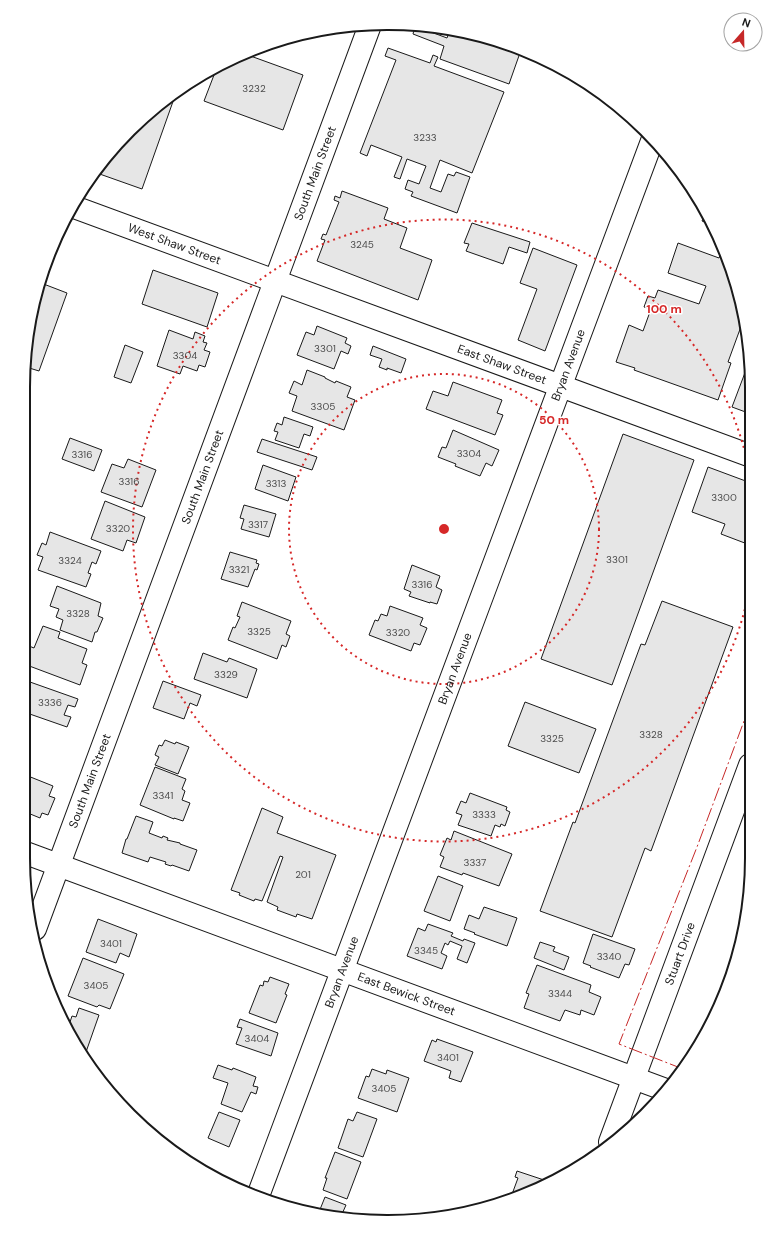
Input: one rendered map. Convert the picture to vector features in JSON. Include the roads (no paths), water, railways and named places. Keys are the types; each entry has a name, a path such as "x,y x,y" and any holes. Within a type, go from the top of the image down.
{"street":[{"name":"South Main Street","path":"37,925 368,31"},
{"name":"Bryan Avenue","path":"260,1191 650,146"},
{"name":"West Shaw Street","path":"78,209 275,281"},
{"name":"East Shaw Street","path":"275,281 745,454"},
{"name":"Stuart Drive","path":"613,1134 745,778"},
{"name":"East Bewick Street","path":"30,855 660,1088"}]}
